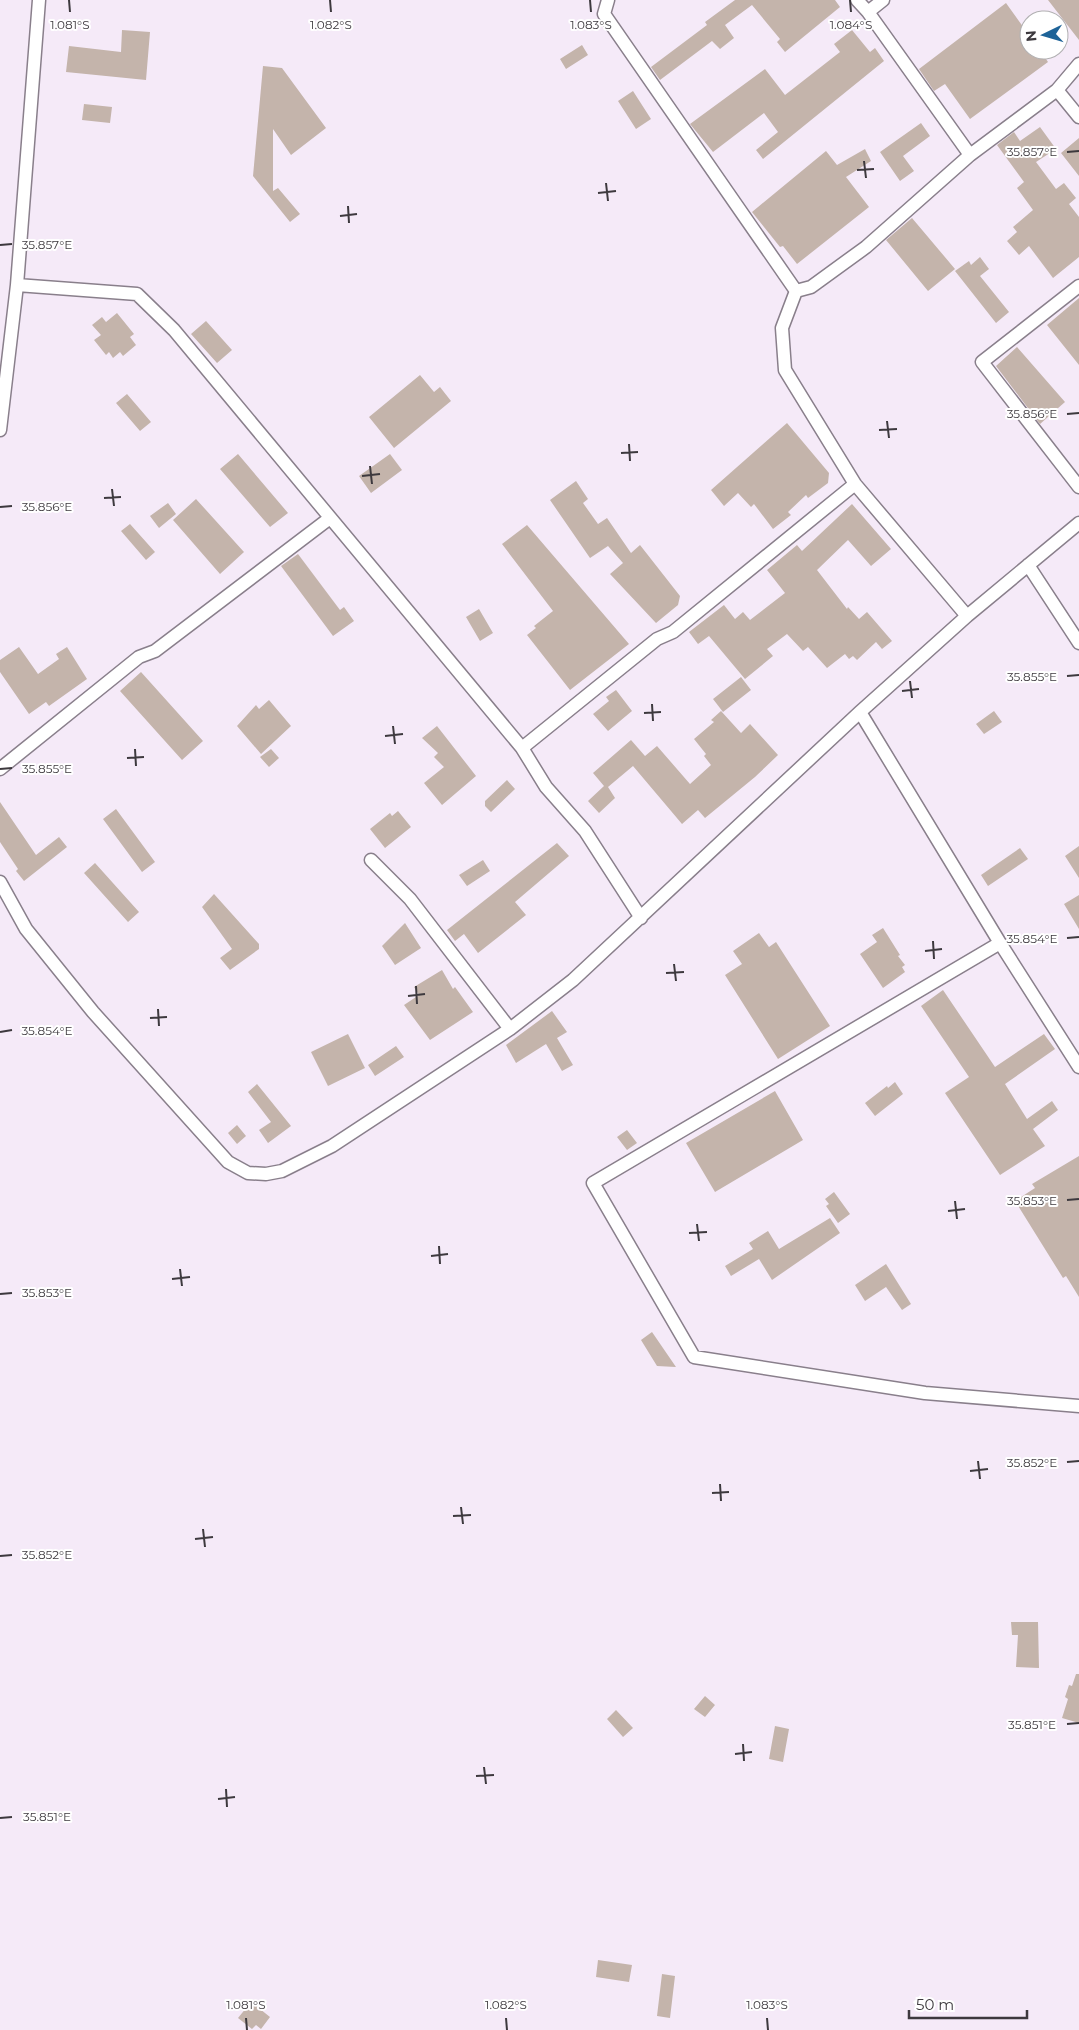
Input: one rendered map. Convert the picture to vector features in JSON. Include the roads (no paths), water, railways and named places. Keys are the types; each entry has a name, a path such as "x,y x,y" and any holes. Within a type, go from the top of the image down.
{"street":[{"path":"0,430 17,285 39,0"},
{"path":"608,0 604,14 796,291"},
{"path":"857,0 868,12 970,155"},
{"path":"868,12 883,0"},
{"path":"796,291 811,287 866,247 970,155 1057,90 1079,64"},
{"path":"1057,90 1079,118"},
{"path":"17,285 137,294 174,330 522,748 546,787 585,831 641,918"},
{"path":"1079,286 982,362 1079,487"},
{"path":"796,291 782,328 784,370 855,484 967,616"},
{"path":"522,748 657,639 674,632 688,621 855,484"},
{"path":"0,769 139,657 155,651 330,518"},
{"path":"0,882 26,929 93,1012 228,1162 248,1173 266,1174 282,1171 332,1146 510,1029 573,980 860,712 967,616 1079,523"},
{"path":"1028,565 1079,643"},
{"path":"860,712 1000,943 1079,1067"},
{"path":"371,860 410,899 510,1029"},
{"path":"1000,943 593,1183 694,1357 925,1393 1079,1406"}]}
